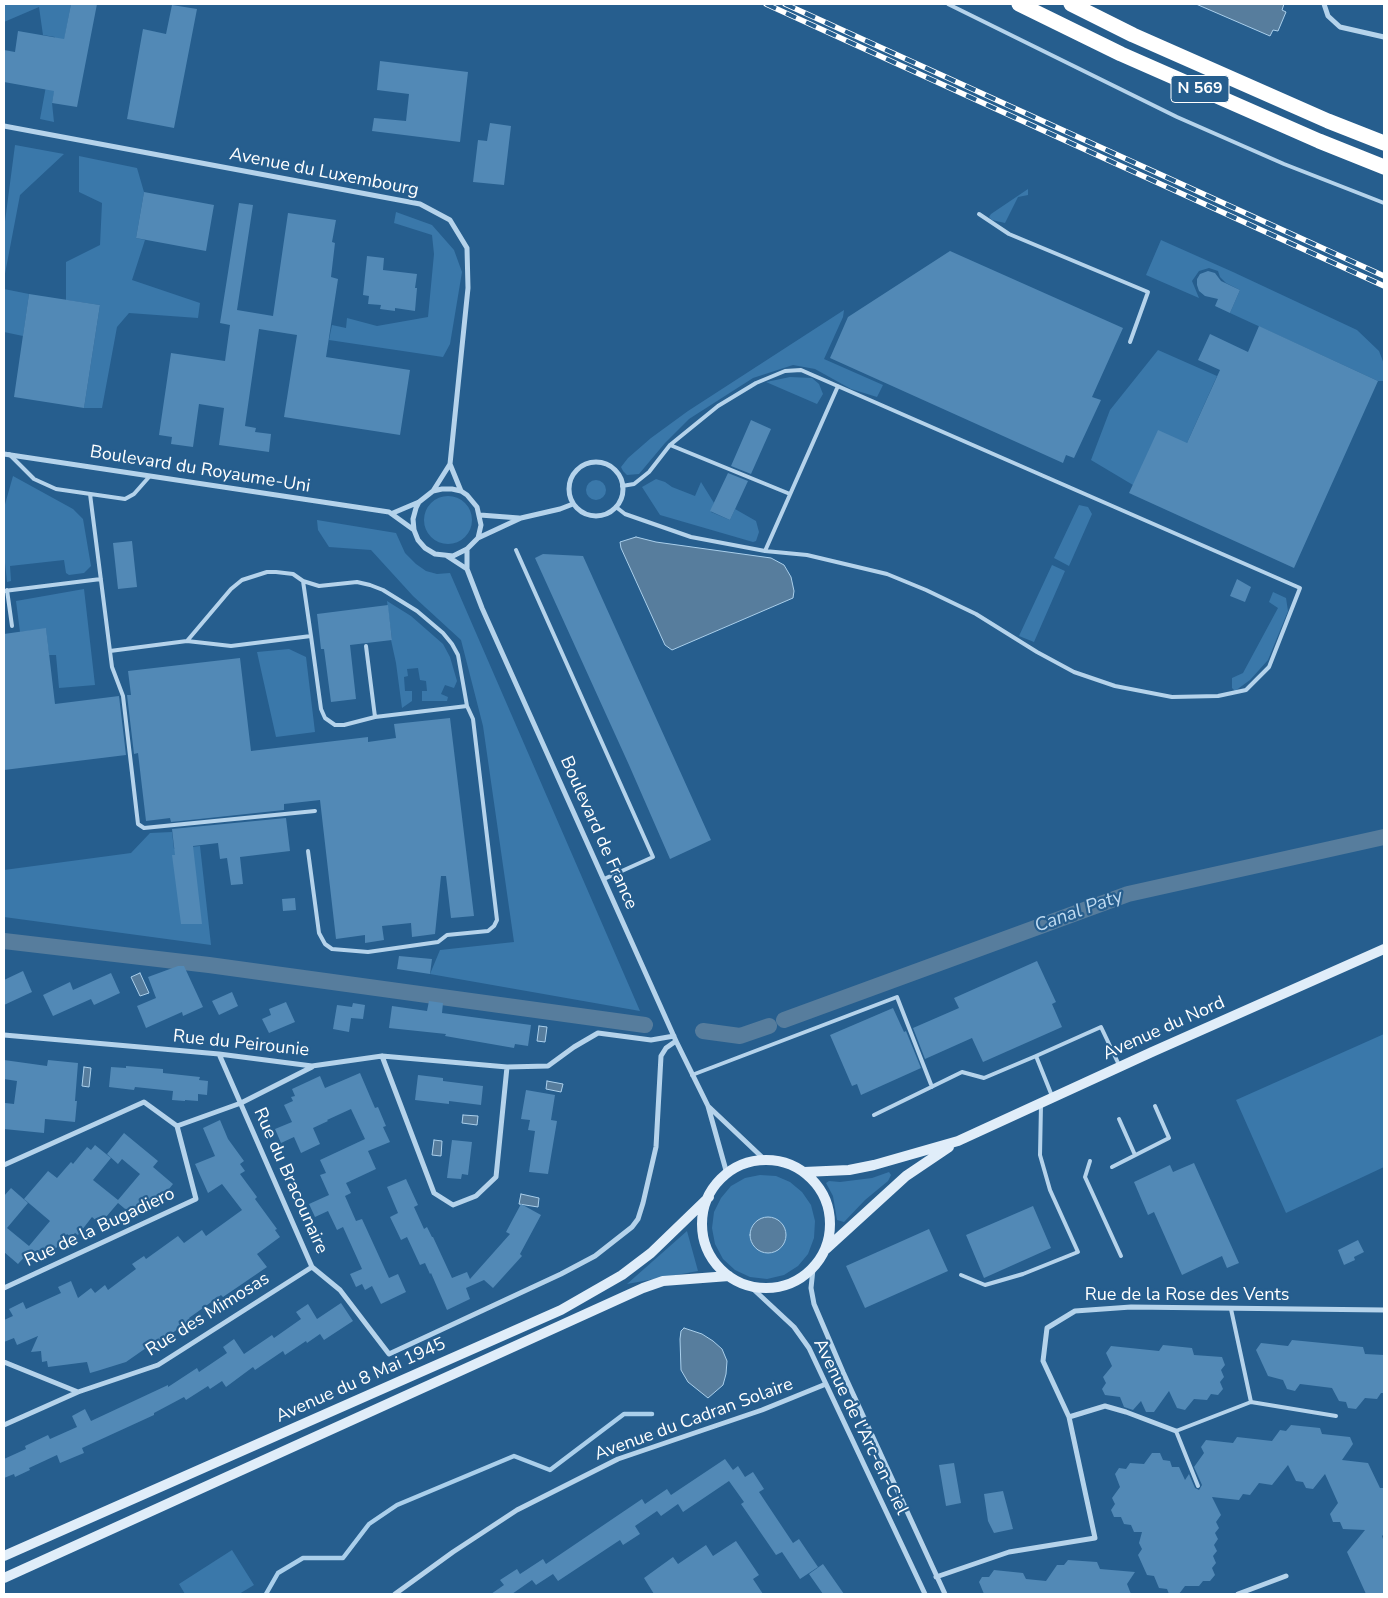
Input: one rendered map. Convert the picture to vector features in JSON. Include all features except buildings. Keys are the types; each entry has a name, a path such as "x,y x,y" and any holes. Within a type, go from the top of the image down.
{"highway":[{"name":"N 569","path":"1019,4 1121,54 1319,141 1384,167"},
{"name":"N 569","path":"1071,4 1133,34 1320,117 1384,143"}],"main road":[{"name":"Avenue du Nord","path":"804,1172 849,1170 874,1165 958,1141 1384,949"},
{"name":"Avenue du Nord","path":"825,1250 906,1176 958,1141"},
{"path":"765,1160 785,1163 804,1172 816,1184 825,1199 830,1216 830,1233 825,1250 813,1269 800,1279 784,1286 768,1289 751,1287 736,1281 723,1272 711,1257 704,1240 702,1221 704,1208 714,1187 726,1174 744,1164 765,1160"},
{"name":"Avenue du 8 Mai 1945","path":"4,1556 561,1310 622,1276 651,1253 709,1197"},
{"name":"Avenue du 8 Mai 1945","path":"4,1578 643,1288 663,1281 729,1276"}],"street":[{"path":"1324,4 1328,16 1340,28 1384,37"},
{"name":"Avenue du Luxembourg","path":"4,126 420,204 450,220 467,248 468,288 450,464 433,491"},
{"name":"Boulevard du Royaume-Uni","path":"6,454 393,513"},
{"path":"590,463 600,463 615,471 620,478 622,486 622,494 616,507 609,513 600,516 582,513 573,504 569,490 570,480 575,472 582,466 590,463"},
{"name":"Avenue du Luxembourg","path":"450,464 461,491"},
{"path":"414,530 393,513 419,502 433,491 452,489 461,491 473,501 480,515 481,524 478,538"},
{"path":"419,502 413,519 414,530 418,540 434,554 447,556 467,550 478,538 521,518 573,504"},
{"path":"480,515 521,518"},
{"name":"Boulevard de France","path":"467,550 468,569 486,616 675,1038 708,1106 726,1174"},
{"path":"447,556 468,569"},
{"name":"Rue du Peirounie","path":"4,1035 219,1054 312,1066 382,1056 507,1067 548,1066 574,1046 598,1033 651,1040 675,1038"},
{"name":"Rue du Bracounaire","path":"219,1054 312,1267 340,1290 389,1354 561,1274 595,1256 632,1227 638,1219 643,1203 656,1147 661,1056 675,1038"},
{"path":"382,1056 434,1193 453,1205 476,1196 496,1177 507,1067"},
{"path":"4,1165 144,1102 177,1126 241,1103 312,1066"},
{"name":"Boulevard de France","path":"708,1106 765,1160"},
{"name":"Rue de la Bugadiero","path":"4,1288 196,1199 177,1126"},
{"name":"Rue des Mimosas","path":"4,1425 78,1392 158,1366 312,1267"},
{"name":"Avenue de l'Arc-en-Ciel","path":"813,1269 811,1288 814,1304 843,1372 945,1594"},
{"name":"Avenue de l'Arc-en-Ciel","path":"751,1287 794,1327 809,1348 925,1594"},
{"name":"Rue de la Rose des Vents","path":"936,1577 1009,1552 1095,1538 1070,1417 1043,1361 1047,1328 1075,1311 1131,1307 1384,1310"},
{"path":"4,1362 78,1392"},
{"name":"Avenue du Cadran Solaire","path":"395,1594 453,1552 517,1510 618,1459 762,1410 826,1384"},
{"path":"1070,1417 1104,1406 1126,1412 1176,1431"},
{"path":"1238,1594 1286,1576"}],"lane":[{"path":"948,4 1177,117 1284,164 1384,203"},
{"path":"979,214 1009,234 1148,292 1130,342"},
{"path":"616,507 624,514 691,537 765,551 807,555 887,574 976,614 1037,652 1074,672 1115,686 1172,697 1218,696 1246,690 1269,667 1300,588 801,370 785,371 756,383 718,406 670,445 649,472 634,484 622,486"},
{"path":"765,551 838,386"},
{"path":"670,445 790,494"},
{"path":"6,454 34,480 56,489 125,499 134,494 149,477"},
{"path":"90,494 112,667 123,696 138,824 140,827 316,811"},
{"path":"516,550 653,857 604,879"},
{"path":"187,642 232,589 242,580 267,572 276,572 292,574 303,581 319,586 357,582 383,590 417,610 432,622 452,644 458,655 468,706 473,720 497,920 494,926 488,931 447,935 438,942 368,952 332,949 325,944 319,933 308,851"},
{"path":"12,626 5,590 101,579"},
{"path":"303,581 321,708 325,718 335,725 344,725 375,718 468,706"},
{"path":"110,651 187,642 230,646 310,636"},
{"path":"366,646 375,718"},
{"path":"692,1074 896,998 932,1087"},
{"path":"874,1115 962,1072 984,1078 1101,1027 1120,1067"},
{"path":"1036,1056 1053,1098"},
{"path":"961,1275 985,1285 1023,1274 1078,1252 1050,1190 1040,1155 1041,1103"},
{"path":"1112,1167 1169,1138 1154,1106"},
{"path":"1119,1120 1135,1155"},
{"path":"1090,1161 1085,1176 1121,1256"},
{"path":"1231,1309 1250,1402"},
{"path":"1198,1486 1176,1431 1250,1402 1336,1416"}],"shaded area":[{"path":"4,4 71,4 52,103 54,122 40,119 55,37 43,35 39,7 4,22"},
{"path":"1196,4 1284,4 1282,10 1286,12 1278,31 1273,30 1270,36"},
{"path":"15,145 64,154 20,195 4,279 4,229"},
{"path":"79,156 137,168 144,192 136,238 145,240 132,280 200,303 198,318 129,313 117,327 102,408 84,408 100,305 66,300 66,262 100,245 102,203 79,192"},
{"path":"1028,189 1028,195 1018,197 1005,223 992,220 989,217 991,214"},
{"path":"396,212 432,225 454,250 462,272 450,344 443,357 329,340 332,325 346,328 347,318 377,326 428,317 434,254 432,235 394,223"},
{"path":"1161,240 1357,330 1379,351 1384,364 1384,381 1378,381 1230,313 1240,290 1226,283 1220,277 1218,271 1209,268 1199,271 1192,281 1199,298 1146,275"},
{"path":"4,289 29,294 23,336 4,332"},
{"path":"844,310 843,317 824,359 883,385 877,397 851,389 815,369 793,365 753,378 689,419 665,443 639,474 627,475 623,471 621,467 628,458 651,438 688,411"},
{"path":"1158,350 1217,376 1187,443 1133,485 1091,460 1110,410"},
{"path":"790,377 812,378 819,384 823,394 817,404 766,382"},
{"path":"13,476 73,509 83,519 91,566 84,573 69,575 66,573 64,560 10,566 11,581 7,582 4,553 4,508"},
{"path":"656,479 695,496 701,482 714,503 711,512 730,520 735,509 756,521 759,532 756,541 753,542 660,515 642,487"},
{"path":"596,480 603,483 606,490 603,497 596,500 589,497 586,490 589,483"},
{"path":"448,496 457,498 465,503 470,511 472,520 470,529 465,537 457,542 448,544 439,542 431,537 426,529 424,520 426,511 431,503 439,498"},
{"path":"1079,505 1088,507 1092,514 1069,566 1054,558"},
{"path":"317,520 396,533 405,553 416,564 426,571 437,574 450,573 640,1011 430,974 440,950 514,942 483,726 461,640 413,596 371,550 329,547 318,530"},
{"path":"636,537 656,542 771,558 784,565 791,577 794,591 793,598 672,650 665,645 621,548 620,542"},
{"path":"1052,565 1065,571 1034,642 1019,636"},
{"path":"84,589 95,685 59,688 56,655 49,655 46,629 20,632 16,601"},
{"path":"1273,592 1286,598 1288,611 1268,660 1250,680 1235,691 1232,688 1232,678 1243,673 1278,608 1269,602"},
{"path":"387,601 411,616 443,644 450,657 457,681 454,688 445,685 441,694 448,697 447,701 422,701 422,691 427,691 426,681 420,680 418,668 407,669 408,676 404,677 405,691 412,691 412,701 402,708"},
{"path":"289,649 306,657 315,732 276,737 257,652"},
{"path":"172,832 174,849 200,846 211,945 4,917 4,870 131,853 150,833"},
{"path":"140,973 149,993 140,996 131,977"},
{"path":"539,1026 547,1027 545,1042 537,1041"},
{"path":"1384,1034 1384,1167 1286,1213 1236,1100"},
{"path":"84,1067 91,1068 89,1087 82,1086"},
{"path":"547,1081 563,1084 561,1092 546,1089"},
{"path":"463,1115 478,1116 477,1125 462,1123"},
{"path":"434,1140 442,1141 441,1156 432,1155"},
{"path":"889,1172 891,1175 888,1181 865,1200 844,1222 837,1220 833,1196 826,1183 829,1181 840,1182 872,1178"},
{"path":"760,1175 776,1176 790,1182 802,1192 811,1205 815,1221 814,1238 808,1254 798,1266 784,1275 767,1279 750,1277 735,1270 723,1259 715,1244 712,1228 714,1212 721,1198 731,1186 745,1178","holes":["771,1218 785,1240 783,1246 772,1253 766,1253 760,1251 752,1243 751,1232 760,1219"]},
{"path":"521,1194 539,1198 538,1207 519,1204"},
{"path":"768,1217 780,1223 786,1235 780,1247 768,1253 756,1247 750,1235 756,1223"},
{"path":"687,1231 698,1271 627,1284"},
{"path":"684,1328 702,1334 713,1341 722,1349 727,1361 723,1385 708,1398 688,1382 681,1370 680,1339 681,1331"},
{"path":"232,1550 254,1585 239,1594 185,1594 179,1584"}],"waterway":[{"name":"Canal Paty","path":"784,1020 1128,894 1384,837"},
{"path":"4,941 209,965 645,1025"},
{"name":"Canal Paty","path":"703,1031 740,1036 769,1026"},
{"path":"266,1594 278,1573 303,1558 343,1558 369,1524 397,1505 514,1456 550,1470 624,1414 652,1414"}],"railway":[{"path":"766,4 1384,286"},
{"path":"785,4 1384,276"}]}
